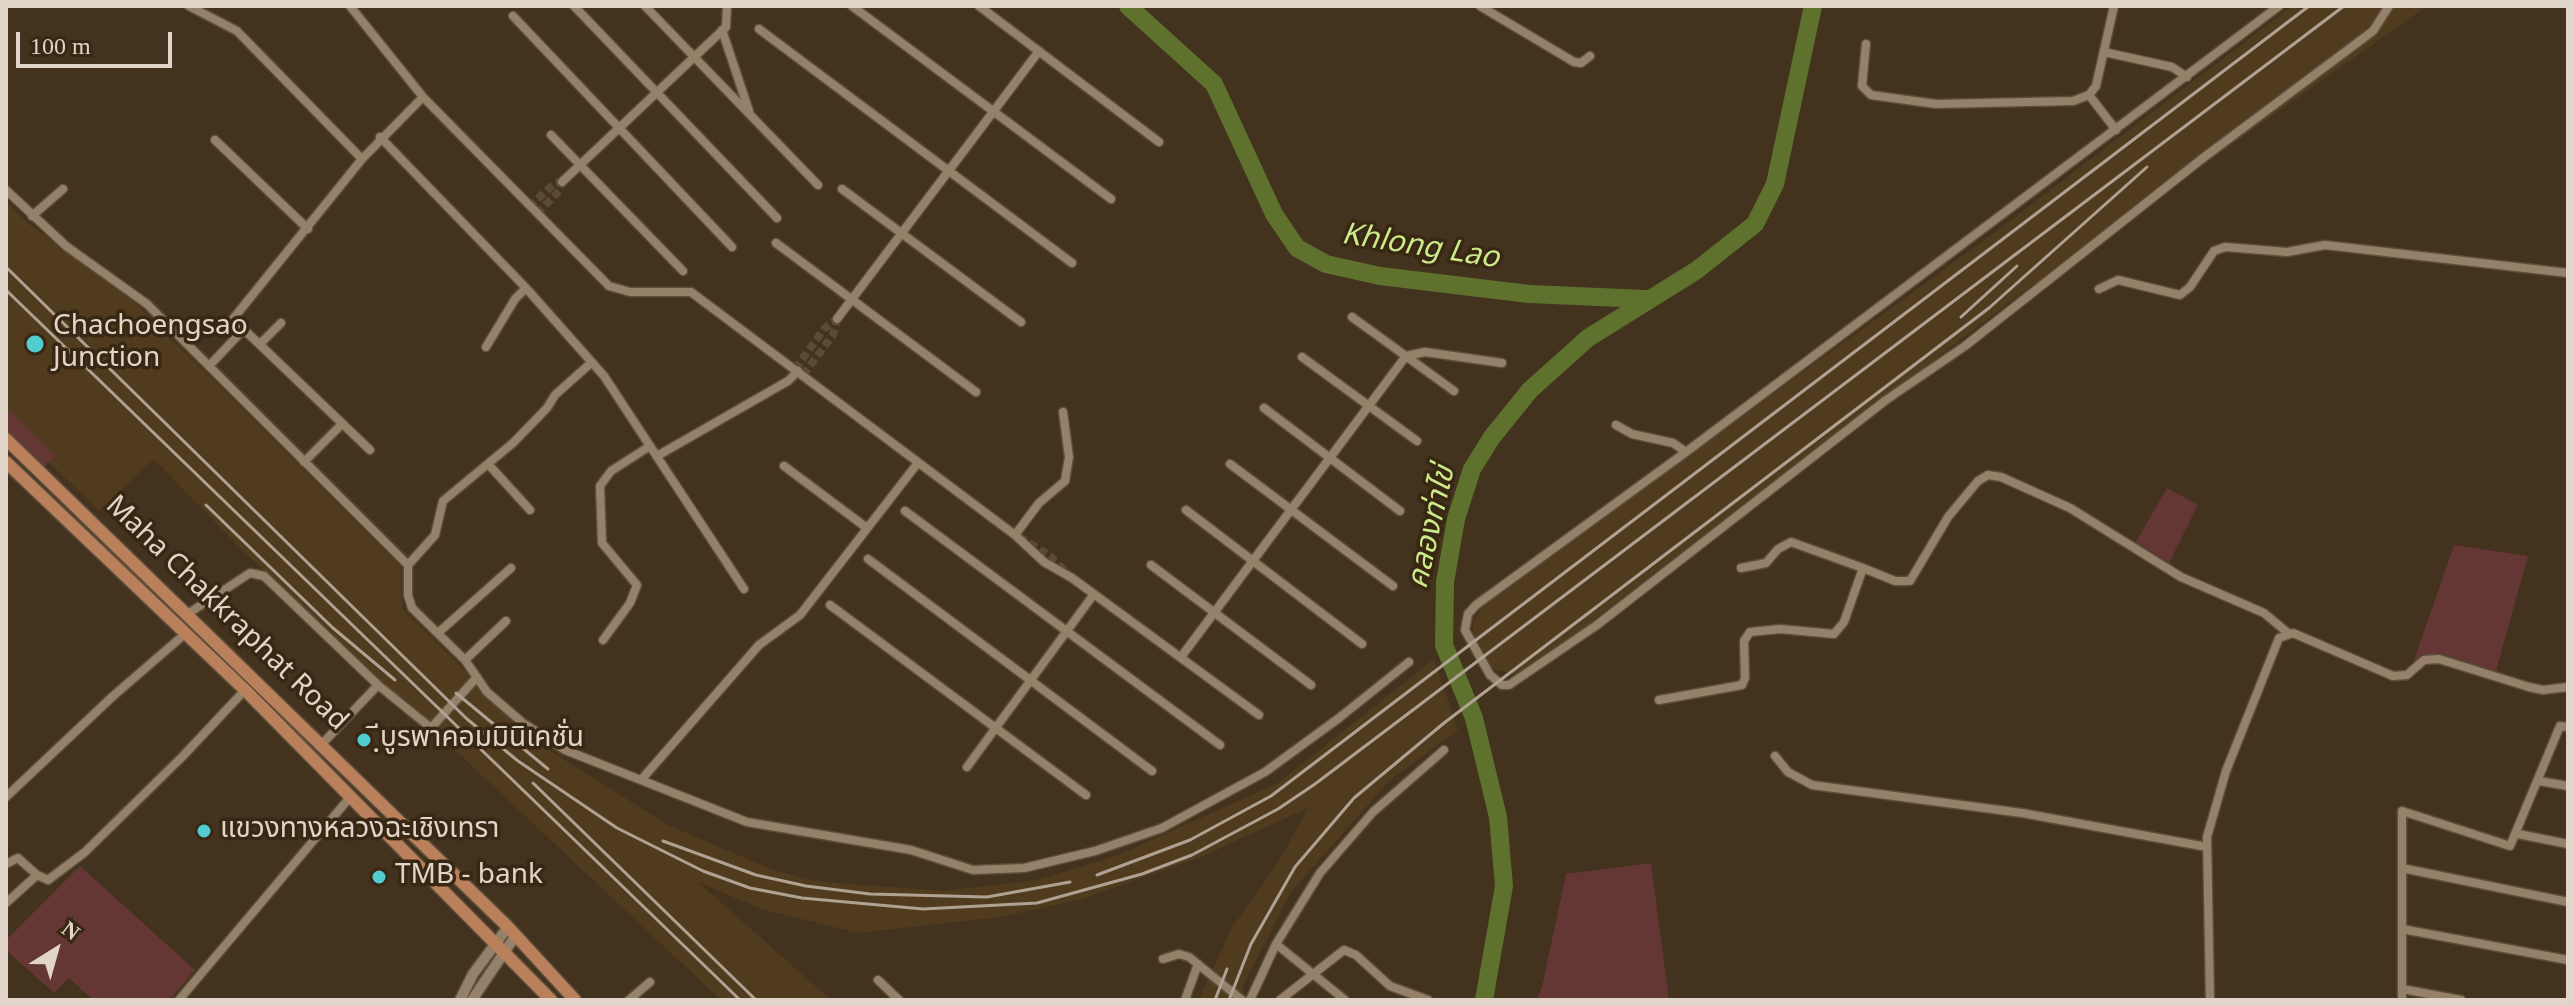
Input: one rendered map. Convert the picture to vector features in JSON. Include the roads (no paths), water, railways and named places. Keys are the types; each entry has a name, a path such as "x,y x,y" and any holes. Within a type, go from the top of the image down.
{"main road":[{"name":"Maha Chakkraphat Road","path":"6,439 189,613 512,931 575,1000"},
{"name":"Maha Chakkraphat Road","path":"6,462 245,690 551,1000"}],"street":[{"path":"189,6 237,31 362,159"},
{"path":"350,6 423,97 609,286 630,292 691,292 1015,535 1044,562 1072,578 1259,715"},
{"path":"574,6 777,218"},
{"path":"645,6 818,185"},
{"path":"719,6 729,16"},
{"path":"562,182 722,30 729,16 727,6"},
{"path":"852,6 1111,199"},
{"path":"979,6 1159,142"},
{"path":"1480,6 1574,62 1581,63 1590,56"},
{"path":"1866,44 1863,90 1887,99 1936,104 2073,101 2089,95 2096,86 2114,6"},
{"path":"2279,6 1468,614 1465,630 1496,681 1509,685 1526,676 1597,625 1886,400 1965,346 2203,158 2373,31 2389,6"},
{"path":"513,16 732,247"},
{"path":"759,29 1072,263"},
{"path":"722,30 751,115"},
{"path":"837,319 1039,51"},
{"path":"2104,52 2172,67 2187,77"},
{"path":"2089,95 2116,130"},
{"path":"370,450 233,319 380,137 423,97"},
{"path":"551,135 683,271"},
{"path":"380,137 526,288 592,362 744,589"},
{"path":"215,140 308,229"},
{"path":"32,216 63,189"},
{"path":"842,189 1021,322"},
{"path":"6,190 66,246 139,297 408,565"},
{"path":"776,243 976,392"},
{"path":"2099,289 2118,280 2180,295 2190,287 2214,251 2225,247 2287,252 2325,245 2568,273"},
{"path":"486,347 515,299 526,288"},
{"path":"1352,317 1454,391"},
{"path":"260,344 281,323"},
{"path":"209,366 244,329"},
{"path":"1181,657 1406,356 1425,352 1502,363"},
{"path":"1302,357 1417,441"},
{"path":"592,362 489,465 443,501 435,535 408,565 408,595 412,608 465,660 487,692 534,730 565,750 747,822 911,850 973,870 1024,868 1095,851 1162,828 1265,772 1351,710 1409,662"},
{"path":"657,456 788,381 798,371"},
{"path":"1264,408 1400,511"},
{"path":"1015,535 1039,503 1065,481 1069,457 1063,412"},
{"path":"304,462 342,424"},
{"path":"1616,425 1632,434 1673,443 1686,452"},
{"path":"603,640 630,603 637,585 602,543 600,486 611,471 650,446"},
{"path":"641,780 759,645 800,615 917,464"},
{"path":"1230,464 1393,586"},
{"path":"489,465 530,510"},
{"path":"784,466 867,528"},
{"path":"1741,568 1766,563 1778,549 1791,542 1895,581 1910,581 1948,517 1978,481 1994,475 2070,508 2181,577 2264,613 2288,633 2393,676 2407,675 2429,658 2543,690 2568,687"},
{"path":"1186,510 1362,644"},
{"path":"905,511 1220,745"},
{"path":"868,559 1152,771"},
{"path":"1151,565 1311,685"},
{"path":"438,633 511,568"},
{"path":"1659,700 1742,685 1745,678 1744,641 1750,632 1769,629 1834,634 1841,628 1863,568"},
{"path":"189,613 250,573 264,576 378,685 431,728 477,677"},
{"path":"967,767 1094,594"},
{"path":"830,605 1086,795"},
{"path":"465,660 506,621"},
{"path":"6,797 124,686 186,633"},
{"path":"2210,1000 2207,847 2226,771 2261,676 2274,645 2288,633"},
{"path":"322,744 378,685"},
{"path":"6,864 18,858 37,875 48,880 85,852 245,690"},
{"path":"2402,1000 2402,811 2510,846 2518,834 2560,726 2568,727"},
{"path":"1250,1000 1276,944 1313,883 1342,845 1373,812 1444,750"},
{"path":"1775,756 1788,772 1812,785 2022,813 2207,847"},
{"path":"2539,781 2568,786"},
{"path":"179,1000 351,796"},
{"path":"2518,834 2568,844"},
{"path":"2402,868 2568,902"},
{"path":"6,903 37,875"},
{"path":"2402,929 2568,960"},
{"path":"460,1000 512,931"},
{"path":"1276,944 1345,1000"},
{"path":"472,1000 501,947"},
{"path":"1280,1000 1344,950 1356,955 1390,986 1428,1000"},
{"path":"1163,959 1179,954 1198,964 1242,1000"},
{"path":"1185,1000 1198,964"},
{"path":"878,980 899,1000"},
{"path":"629,1000 650,982"},
{"path":"2402,989 2461,1000"}],"waterway":[{"name":"Khlong Lao","path":"1128,6 1214,84 1274,214 1297,248 1326,264 1380,276 1529,294 1646,299"},
{"name":"คลองท่าไข่","path":"1484,1000 1504,886 1498,817 1474,718 1444,645 1445,582 1456,519 1472,469 1492,437 1530,390 1588,338 1697,270 1755,224 1775,184 1813,6"}],"tunnel":[{"path":"529,207 555,183 562,182"},
{"path":"537,214 560,190 562,182"},
{"path":"795,369 825,328 837,319"},
{"path":"803,375 833,335 837,319"},
{"path":"1019,537 1050,556 1068,574"}],"railway":[{"path":"1097,875 1190,840 1271,796 2309,6"},
{"path":"6,267 467,719 518,761 617,828 703,871 750,888 802,898 923,909 1037,903 1142,874 1192,855 1278,809 1315,784 2344,6"},
{"path":"1229,1000 1251,944 1295,867 1354,798 1444,723 1989,308 2147,167"},
{"path":"1961,317 2017,266"},
{"path":"6,290 740,1000"},
{"path":"206,505 333,628 395,680"},
{"path":"456,693 548,769"},
{"path":"533,783 756,1000"},
{"path":"663,841 756,875 806,886 870,894 987,897 1070,882"},
{"path":"1215,1000 1227,969"}],"place":[{"name":"Chachoengsao Junction","path":"35,344"},
{"name":"ฺีบูรพาคอมมินิเคชั่น","path":"364,740"},
{"name":"แขวงทางหลวงฉะเชิงเทรา","path":"204,831"},
{"name":"TMB - bank","path":"379,877"}]}
